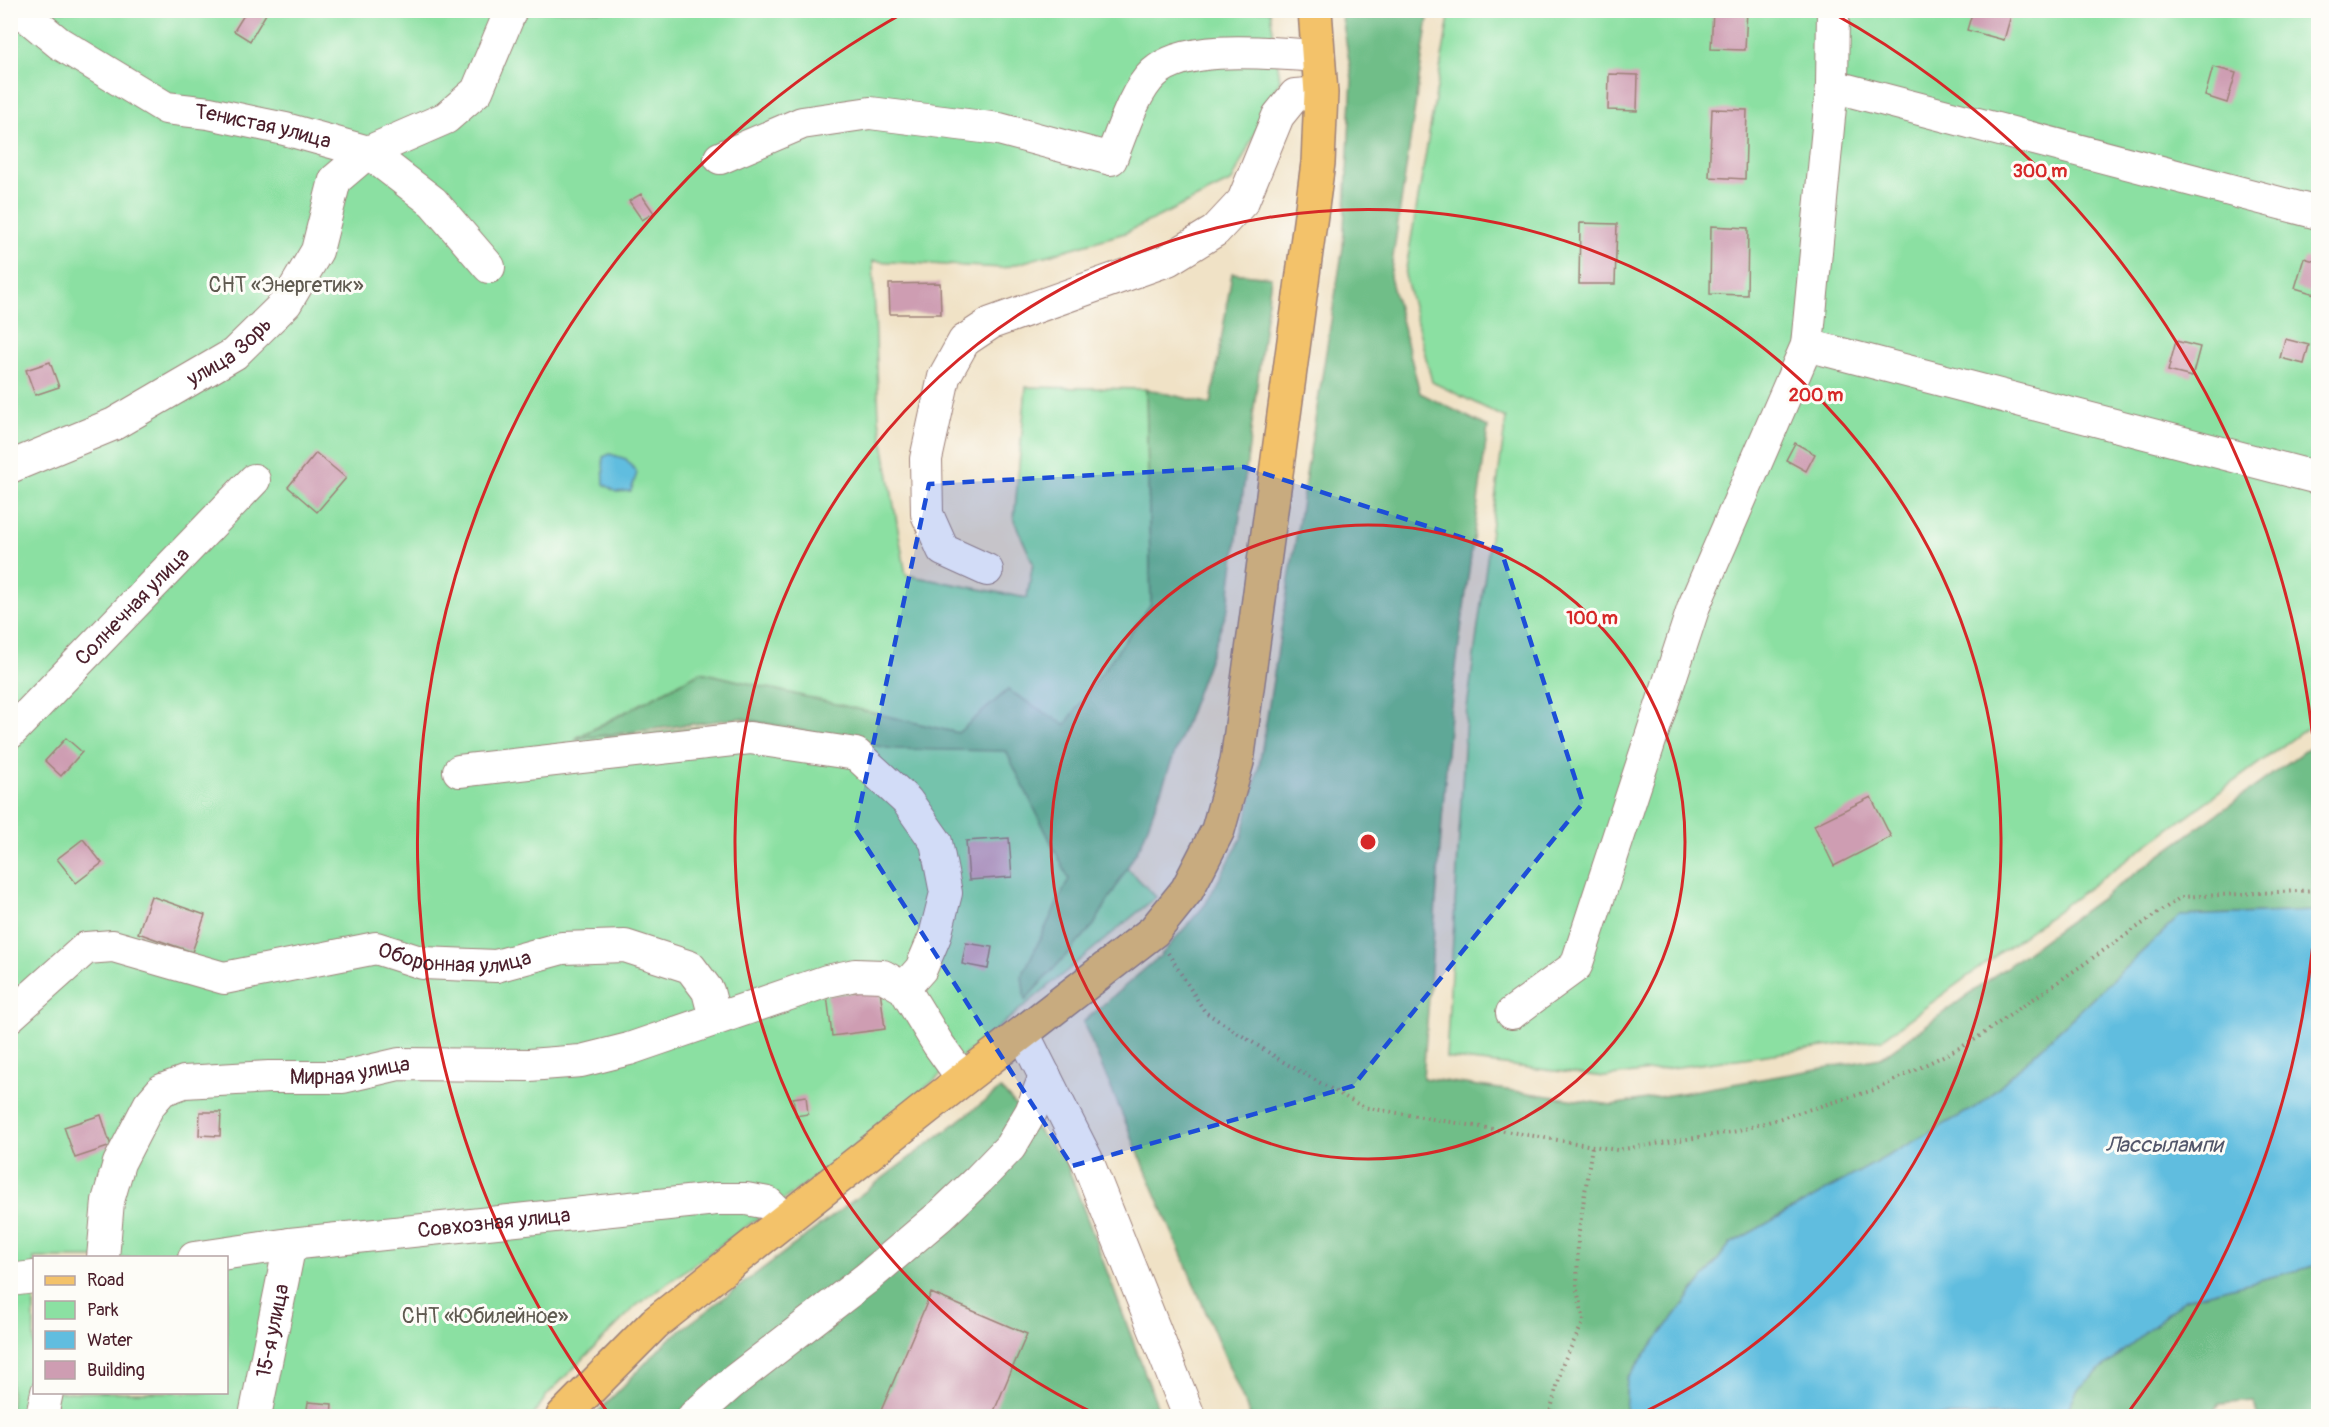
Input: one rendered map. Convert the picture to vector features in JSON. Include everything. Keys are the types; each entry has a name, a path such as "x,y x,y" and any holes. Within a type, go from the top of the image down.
{"main road":[{"path":"563,1416 655,1323 1154,931 1187,890 1218,830 1237,762 1318,163 1321,93 1315,10"}],"street":[{"name":"Тенистая улица","path":"19,10 58,43 166,108 209,113 285,129 368,152 433,202 489,267"},
{"name":"улица Зорь","path":"10,466 114,424 234,354 286,303 317,251 335,180 368,152 446,118 477,91 511,10"},
{"path":"1512,1013 1576,966 1694,606 1807,345 1832,86 1833,10"},
{"path":"720,158 802,123 870,112 999,129 1111,159 1138,96 1153,73 1177,58 1212,53 1319,56"},
{"path":"1832,86 2319,213"},
{"path":"987,570 943,550 927,514 926,459 944,377 964,341 991,323 1168,260 1215,231 1243,201 1278,116 1295,95 1321,93"},
{"path":"1807,345 2319,478"},
{"name":"Солнечная улица","path":"10,733 254,480"},
{"path":"459,771 750,738 856,754 907,801 936,842 946,893 935,936 921,969 904,988 938,1044 963,1079"},
{"name":"Оборонная улица","path":"10,1016 86,948 113,946 224,978 376,948 423,963 496,966 562,948 625,946 690,968 708,991 715,1018"},
{"name":"Мирная улица","path":"103,1256 108,1201 119,1162 149,1105 162,1090 184,1082 269,1077 343,1077 399,1065 529,1065 581,1061 629,1049 827,981 855,975 883,976 904,988"},
{"path":"1023,1034 1087,1160 1189,1416"},
{"path":"694,1416 734,1380 867,1278 941,1215 979,1179 1010,1147 1031,1112 1045,1076"},
{"name":"Совхозная улица","path":"201,1256 290,1244 716,1199 746,1199 768,1203 785,1220"},
{"name":"15-я улица","path":"255,1416 290,1244"},
{"path":"10,1280 33,1277"},
{"path":"42,1416 47,1394"}],"path":[{"path":"1154,931 1205,1012 1285,1064 1363,1107 1617,1150 1738,1131 1877,1089 1971,1042 2181,897 2319,890"},
{"path":"1549,1416 1563,1363 1584,1321 1577,1290 1578,1238 1592,1146"}],"highlighted area":[{"path":"1244,467 1501,550 1583,803 1353,1086 1072,1166 855,829 929,484"}],"green space":[{"name":"СНТ «Энергетик»","path":"10,11 1270,11 1280,80 1232,181 1125,233 1003,268 873,261 879,419 906,575 1027,598 1033,563 1014,520 1026,387 1146,389 1151,604 1065,726 1008,690 958,733 701,672 576,738 639,734 750,721 875,742 1005,745 1156,897 832,1165 636,1306 547,1395 533,1416 11,1416"},
{"path":"1341,11 1429,11 1390,277 1420,393 1488,427 1450,713 1423,1078 1612,1105 1881,1058 2318,741 2318,911 2180,916 1981,1104 1730,1244 1627,1378 1625,1416 1250,1416 1083,1022 1160,956 1205,905 1242,837 1259,766 1343,247 1352,79"},
{"path":"1450,11 2318,11 2318,720 1882,1039 1605,1077 1446,1058 1466,716 1506,418 1432,382 1405,275"},
{"path":"1232,273 1271,277 1228,608 1142,842 1094,925 1025,1000 1022,976 1069,879 1006,751 892,749 741,718 575,739 701,672 958,733 1008,690 1065,725 1151,604 1146,389 1211,404"},
{"path":"1001,1089 1066,1162 1161,1416 594,1416 668,1340"},
{"path":"2318,1265 2318,1416 2259,1416 2253,1401 2220,1404 2210,1416 2064,1416 2078,1389 2185,1299"}],"water":[{"path":"610,454 626,459 637,473 631,491 616,492 604,484 603,457"},
{"name":"Лассылампи","path":"2318,911 2318,1265 2185,1299 2078,1389 2064,1416 1625,1416 1627,1378 1730,1244 1981,1104 2180,916"}],"building":[{"path":"247,10 260,10 266,14 250,41 234,31"},
{"path":"1713,10 1747,10 1745,50 1711,49"},
{"path":"1973,10 2012,12 2004,40 1967,30"},
{"path":"2213,67 2236,73 2227,103 2205,96"},
{"path":"1609,74 1638,75 1637,111 1608,110"},
{"path":"1712,109 1747,110 1745,179 1709,177"},
{"path":"641,194 654,213 642,220 629,201"},
{"path":"1580,223 1617,224 1615,284 1579,284"},
{"path":"1711,226 1748,228 1747,295 1710,294"},
{"path":"2304,258 2318,262 2318,295 2295,288"},
{"path":"940,283 941,314 890,314 889,284"},
{"path":"2285,339 2309,345 2304,364 2280,358"},
{"path":"2176,341 2200,347 2192,377 2168,371"},
{"path":"50,362 59,387 35,395 26,370"},
{"path":"1795,443 1815,454 1806,471 1786,460"},
{"path":"316,453 346,478 317,512 288,487"},
{"path":"66,738 82,752 61,776 45,761"},
{"path":"1871,797 1891,837 1834,866 1814,825"},
{"path":"1009,838 1012,877 969,880 966,841"},
{"path":"83,839 102,863 76,883 57,859"},
{"path":"151,896 205,915 192,952 138,933"},
{"path":"966,943 992,947 988,969 962,964"},
{"path":"880,989 885,1029 832,1036 827,995"},
{"path":"806,1096 808,1114 796,1116 793,1098"},
{"path":"200,1112 221,1112 220,1136 199,1135"},
{"path":"101,1115 111,1146 75,1158 64,1127"},
{"path":"931,1293 1027,1334 992,1416 890,1416 880,1413"},
{"path":"308,1402 332,1404 331,1416 306,1416"}],"park label":[{"name":"СНТ «Юбилейное»","path":"485,1316"}]}
